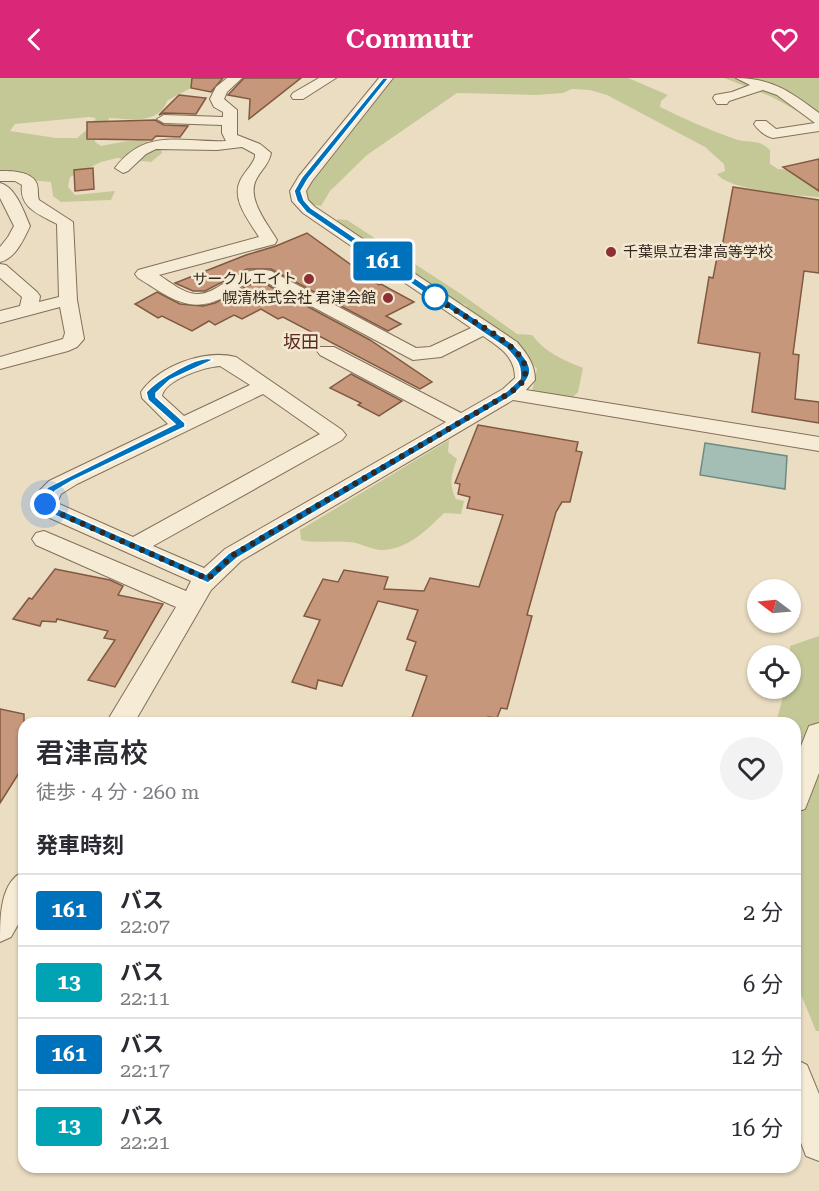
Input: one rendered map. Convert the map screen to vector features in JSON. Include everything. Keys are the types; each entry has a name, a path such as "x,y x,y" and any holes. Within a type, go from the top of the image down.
{"street":[{"path":"235,78 221,90 217,99 219,104 230,110 231,138 255,147 263,153 263,160 246,184 246,197 269,240 144,274 188,299 200,300 254,274 265,275 413,354 434,353 483,329"},
{"path":"298,96 328,78"},
{"path":"124,717 191,603 208,579 233,555 462,422 510,393 525,380 526,370 523,360 510,346 309,210 300,201 298,191 304,179 386,78"},
{"path":"743,78 782,92 819,120"},
{"path":"722,101 720,98 735,96 763,85"},
{"path":"164,119 229,121"},
{"path":"760,124 773,134 819,127"},
{"path":"123,168 141,150 149,147 190,145 222,148 241,143"},
{"path":"0,257 22,226 1,182 27,182 30,184 29,194 32,203 65,222 69,300 74,339 70,344 0,363"},
{"path":"0,269 31,296 28,310"},
{"path":"0,317 69,300"},
{"path":"327,351 462,422"},
{"path":"134,546 335,435 230,361 222,359 208,360 166,378 151,392 152,398 182,425"},
{"path":"208,579 49,509 45,504 46,495 51,489 69,479 265,386"},
{"path":"510,393 819,444"},
{"path":"44,539 191,603"},
{"path":"801,784 819,734"},
{"path":"0,927 18,896"},
{"path":"801,1094 819,1143"}],"green space":[{"path":"0,78 204,78 167,101 163,109 150,117 142,119 109,118 95,142 101,146 126,141 144,141 158,147 162,153 151,162 117,158 101,162 70,177 68,187 75,195 115,191 111,200 61,202 53,196 51,182 30,180 0,172","holes":["96,118 89,128 77,138 56,138 10,131 15,124"]},
{"path":"391,78 628,78 668,95 661,101 660,107 726,136 766,146 770,150 770,164 778,169 819,172 819,197 764,191 724,180 717,174 725,171 724,164 705,147 607,95 590,90 572,89 563,93 536,95 457,93 367,155 330,191 321,206 309,204 306,193 313,179 327,159 344,142"},
{"path":"724,78 819,78 819,123 772,97"},
{"path":"338,219 347,220 461,294 517,334 532,335 549,351 583,368 578,392 572,398 543,396 532,391 537,369 522,353 470,314 466,305 452,300 336,223"},
{"path":"449,440 448,452 457,459 451,484 456,499 464,501 461,514 444,513 415,538 390,549 380,550 352,542 301,540 300,530"},
{"path":"819,636 819,1031 816,1031 801,995 801,717 778,717 782,699 801,699 801,645 793,645"}],"water":[{"path":"705,443 787,456 785,489 700,475"}],"building":[{"path":"192,78 223,78 211,92 191,88"},
{"path":"244,78 301,78 249,119 250,99 228,95"},
{"path":"179,95 206,98 196,114 164,113 159,115"},
{"path":"155,120 164,125 188,126 180,137 156,136 152,140 87,139 87,122"},
{"path":"819,159 819,191 783,167"},
{"path":"93,168 94,189 75,191 74,170"},
{"path":"733,187 819,200 819,273 804,271 793,354 799,355 795,399 819,402 819,423 752,412 760,353 698,343 709,277 713,278 719,247 722,247"},
{"path":"307,233 379,285 414,302 386,316 401,324 388,331 271,269 247,269 205,291 193,291 175,283 246,255 276,246"},
{"path":"262,282 370,340 432,382 420,389 283,317 278,319 261,309 242,319 234,315 215,325 209,321 192,331 162,316 158,318 135,304 157,292 180,304 203,306 215,303 249,285"},
{"path":"351,374 402,401 379,416 358,405 361,403 330,388"},
{"path":"478,425 578,442 576,451 582,452 570,502 562,502 556,512 527,615 532,616 507,709 501,708 497,717 412,717 427,676 406,670 416,642 407,639 418,610 378,601 342,686 318,680 316,689 292,682 320,620 304,616 323,579 338,582 344,570 388,577 384,589 424,591 430,578 479,587 503,515 467,508 470,497 458,494 460,484 455,483"},
{"path":"55,569 110,580 123,586 118,595 163,604 115,687 88,680 115,640 104,638 108,631 57,619 56,622 42,621 40,626 13,619"},
{"path":"0,709 24,714 24,717 18,717 18,774 0,803"}],"bus line":[{"name":"161","path":"208,360 166,378 151,392 152,398 182,425 51,489 46,495 45,504 49,509 208,579 233,555 510,393 525,380 526,370 523,360 510,346 309,210 300,201 298,191 304,179 386,78"}],"place":[{"name":"千葉県立君津高等学校","path":"611,252"},
{"name":"サークルエイト","path":"309,279"},
{"name":"幌清株式会社 君津会館","path":"388,298"}],"district":[{"name":"坂田","path":"301,341"}],"route":[{"path":"45,504 49,509 208,579 233,555 510,393 525,380 526,370 523,360 510,346 435,297"}]}
